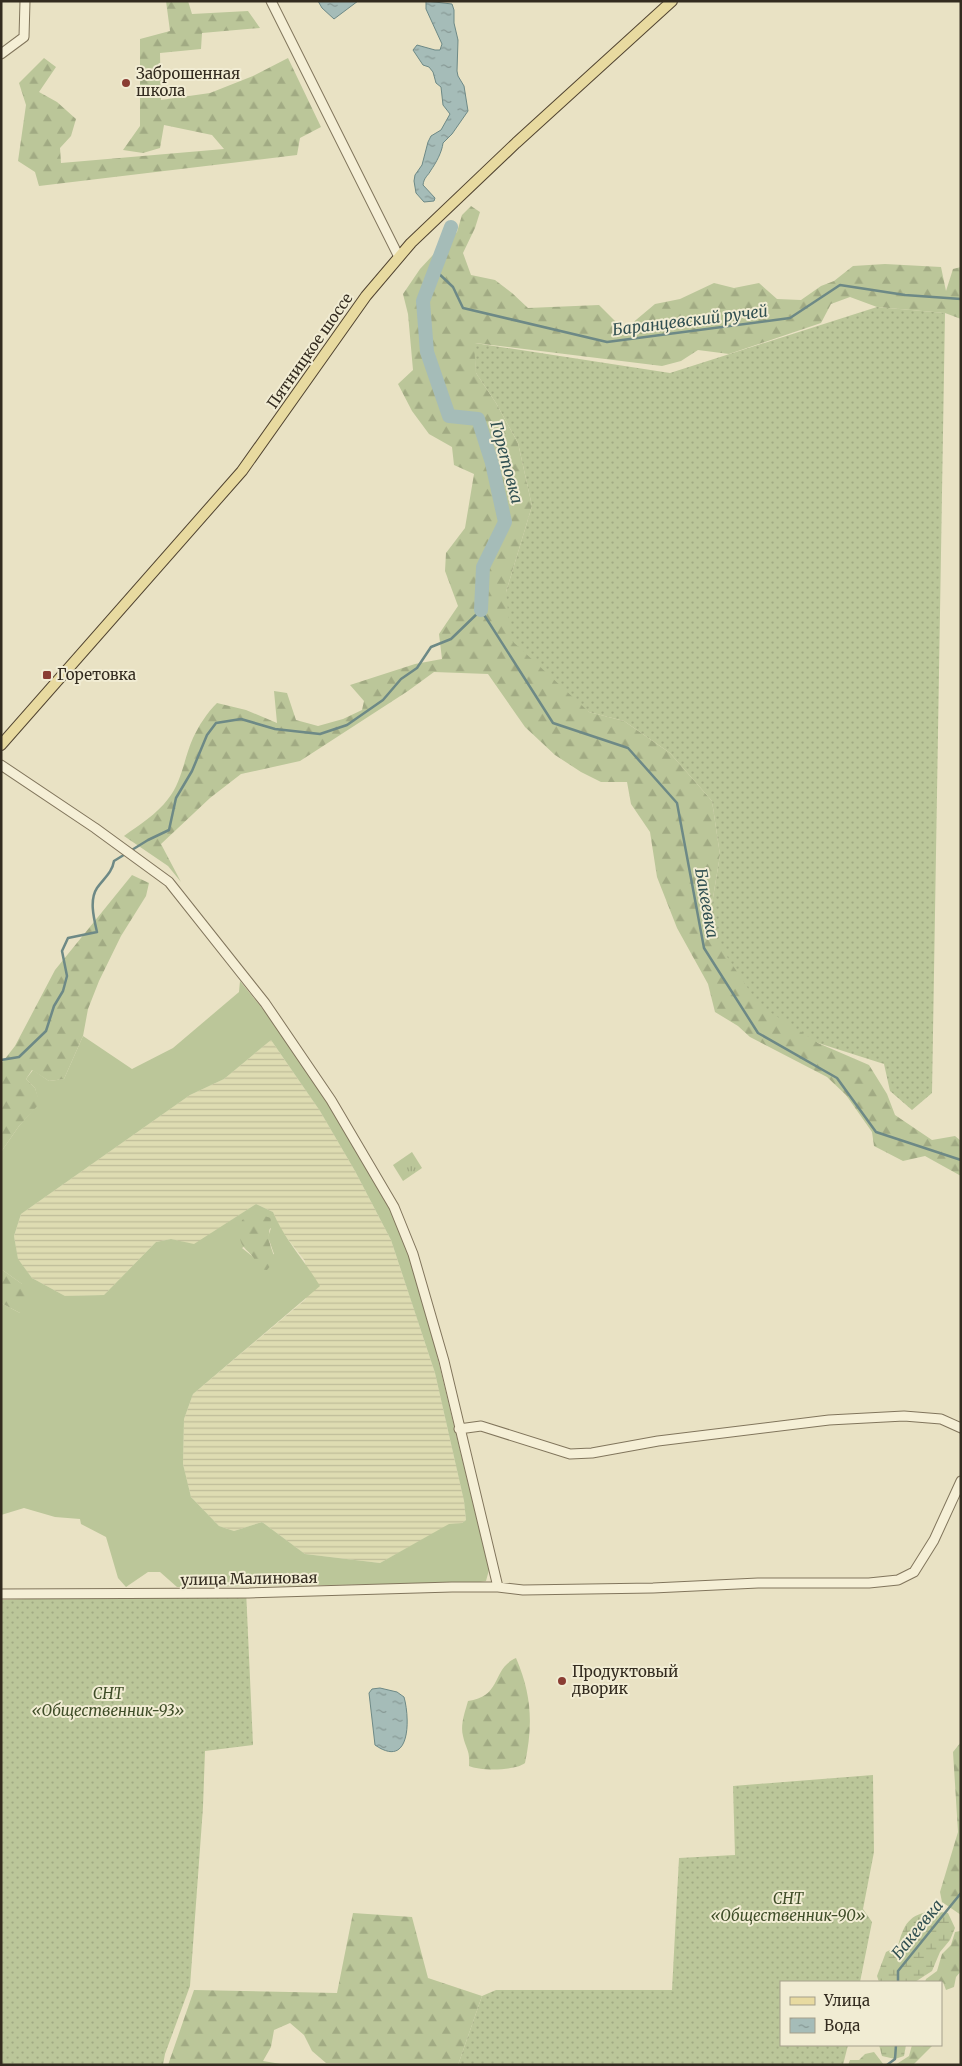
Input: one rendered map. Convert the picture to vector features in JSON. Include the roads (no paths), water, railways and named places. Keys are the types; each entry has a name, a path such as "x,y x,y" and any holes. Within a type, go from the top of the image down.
{"main road":[{"name":"Пятницкое шоссе","path":"1,745 242,472 275,428 366,296 399,257 516,143 672,1"}],"street":[{"path":"1,54 24,37 25,1"},
{"path":"271,1 399,257"},
{"path":"1,765 95,828 169,882 265,1003 330,1100 394,1207 413,1254 444,1361 498,1587"},
{"path":"459,1429 481,1426 570,1454 592,1453 658,1441 829,1420 904,1416 941,1419 961,1428"},
{"name":"улица Малиновая","path":"1,1594 249,1593 498,1587 523,1590 869,1583 898,1580 914,1572 934,1540 961,1482"}],"water":[{"path":"318,1 358,1 334,19 322,8"},
{"path":"426,1 452,4 458,40 457,71 464,86 468,111 452,134 443,143 437,161 424,180 423,185 435,198 434,201 424,202 416,193 415,175 422,165 431,136 441,130 450,114 443,105 441,87 436,83 433,72 429,67 423,65 413,50 417,45 440,50 442,44 426,9"},
{"path":"380,1688 397,1692 404,1697 407,1728 402,1746 396,1751 387,1751 375,1745 369,1693 372,1689"}],"waterway":[{"name":"Горетовка","path":"451,227 423,301 427,352 449,416 478,419 492,463 505,522 483,567 481,610"},
{"name":"Баранцевский ручей","path":"435,270 453,287 463,308 607,342 790,318 840,285 905,295 961,299"},
{"name":"Бакеевка","path":"1,1060 19,1057 46,1031 54,1006 63,991 67,976 62,951 68,938 97,932 93,898 114,861 148,840 169,830 176,798 192,771 207,735 216,723 241,719 275,729 320,734 347,725 383,700 401,679 417,668 431,647 451,639 481,610 553,723 628,748 677,803 704,948 758,1033 837,1078 876,1132 961,1160"},
{"name":"Бакеевка","path":"898,1981 898,1971 961,1893"},
{"name":"Бакеевка","path":"887,2065 895,2059 896,2046"}],"place":[{"name":"Заброшенная школа","path":"126,83"},
{"name":"Горетовка","path":"47,675"},
{"name":"Продуктовый дворик","path":"562,1681"}],"park label":[{"name":"СНТ «Общественник-93»","path":"108,1702"},
{"name":"СНТ «Общественник-90»","path":"788,1908"}]}
